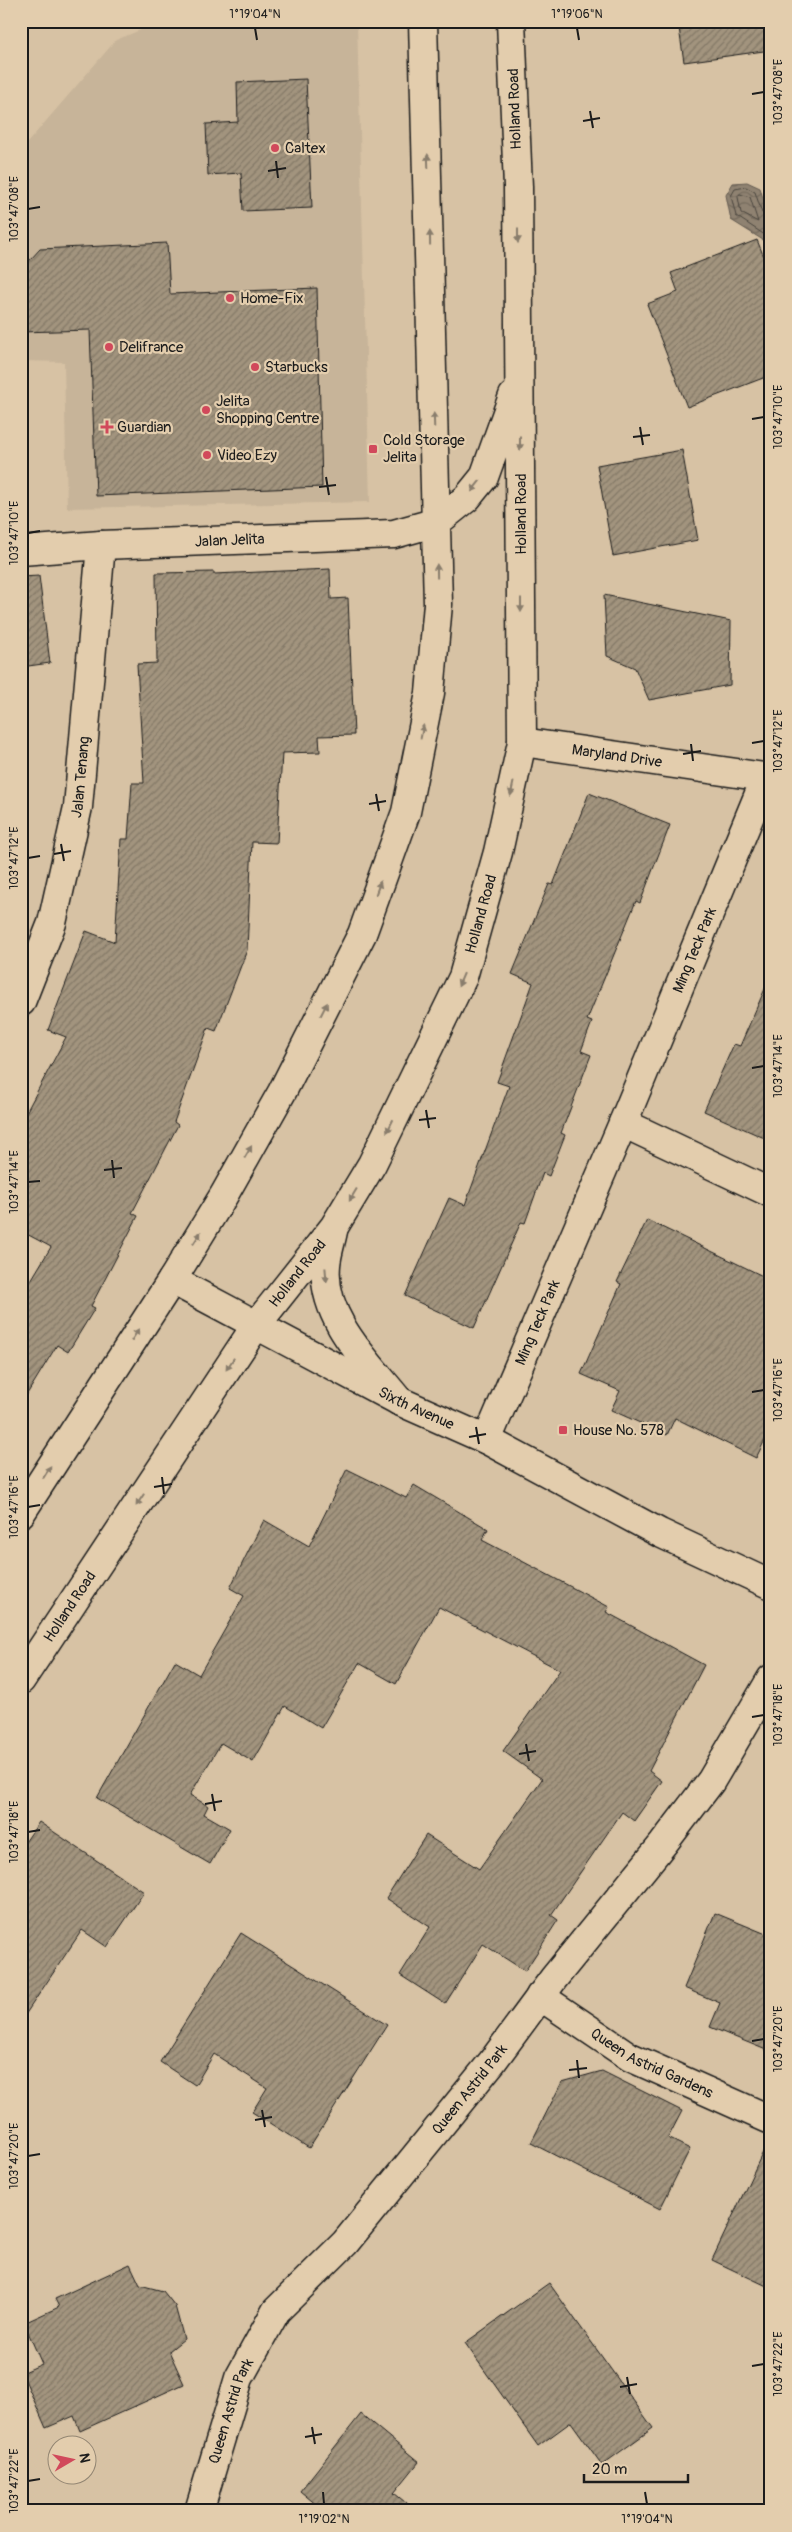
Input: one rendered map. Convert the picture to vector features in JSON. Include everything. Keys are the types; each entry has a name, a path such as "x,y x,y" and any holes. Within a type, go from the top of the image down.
{"main road":[{"path":"21,1514 172,1280 282,1092 362,934 406,812 430,693 438,604 423,21"},
{"name":"Holland Road","path":"21,1680 257,1324 334,1227 372,1164 463,977 498,852 522,742 518,187 511,21"},
{"path":"437,522 467,498 484,477 520,376"},
{"name":"Jalan Jelita","path":"21,551 101,545 394,534 437,522"},
{"name":"Jalan Tenang","path":"21,1002 52,922 78,807 101,545"},
{"name":"Maryland Drive","path":"522,742 768,777"},
{"name":"Ming Teck Park","path":"487,1440 623,1123 768,777"},
{"path":"623,1123 771,1192"},
{"path":"334,1227 326,1266 328,1297 337,1323 399,1401"},
{"name":"Sixth Avenue","path":"172,1280 399,1401 487,1440 660,1533 771,1585"},
{"name":"Queen Astrid Park","path":"199,2511 239,2378 276,2311 345,2243 492,2062 540,1996 711,1781 771,1680"},
{"name":"Queen Astrid Gardens","path":"540,1996 630,2057 771,2120"}],"shaded area":[{"path":"162,21 357,21 370,502 67,508 64,362 21,361 21,150 116,40"}],"water":[{"path":"747,182 760,188 767,211 771,212 771,245 731,220 726,195 733,183"}],"building":[{"path":"678,21 771,21 771,50 684,62"},
{"name":"Caltex","path":"306,79 312,208 243,211 241,173 208,175 206,124 238,122 237,82"},
{"path":"757,240 771,274 771,375 687,407 647,304 678,292 671,273"},
{"name":"Jelita Shopping Centre","path":"167,243 170,294 317,288 322,487 96,496 90,330 21,332 21,270 40,249"},
{"path":"682,450 698,540 613,556 597,465"},
{"path":"330,569 331,599 348,598 354,735 319,736 320,752 282,753 277,843 252,842 247,950 216,1031 208,1028 174,1122 178,1125 132,1213 138,1216 91,1306 95,1308 68,1352 57,1345 21,1404 21,1297 51,1247 21,1231 21,1122 66,1037 48,1030 86,931 115,942 121,839 128,839 132,783 144,783 137,664 157,663 156,573 214,572 214,574"},
{"path":"39,576 50,663 21,667 21,577"},
{"path":"604,595 731,621 730,685 649,700 635,668 607,656"},
{"path":"589,793 670,825 640,903 636,901 587,1020 592,1022 581,1051 591,1055 561,1133 565,1135 549,1176 543,1173 525,1223 521,1222 474,1328 405,1296 449,1198 465,1205 509,1086 497,1082 533,983 512,974 549,884 553,885"},
{"path":"771,975 771,1141 704,1111 734,1044 740,1046"},
{"path":"647,1220 771,1280 771,1428 756,1458 675,1418 667,1435 611,1410 620,1391 581,1374 621,1284 617,1282"},
{"path":"347,1469 406,1498 414,1485 488,1529 482,1540 609,1607 606,1612 704,1665 649,1771 662,1781 634,1821 622,1812 551,1915 558,1920 525,1971 483,1944 445,2004 400,1975 430,1927 386,1898 426,1835 479,1869 542,1779 503,1751 560,1670 439,1607 396,1684 359,1663 321,1728 285,1706 253,1762 221,1743 190,1795 208,1806 204,1814 230,1829 210,1864 97,1798 175,1661 199,1675 244,1596 230,1588 264,1520 309,1546"},
{"path":"39,1822 144,1892 107,1947 82,1930 21,2021 21,1848"},
{"path":"715,1913 771,1936 771,2052 710,2027 720,2003 684,1988"},
{"path":"241,1933 387,2025 309,2148 252,2112 267,2088 214,2054 195,2085 160,2062"},
{"path":"602,2071 682,2111 668,2138 690,2149 660,2209 531,2143 562,2082"},
{"path":"771,2135 771,2288 712,2260"},
{"path":"130,2264 140,2285 163,2291 175,2306 184,2339 169,2351 184,2384 80,2431 74,2416 46,2428 22,2373 42,2364 24,2323 59,2307 55,2299"},
{"path":"549,2283 653,2428 602,2465 571,2422 538,2446 465,2343"},
{"path":"361,2414 419,2462 394,2493 416,2511 324,2511 300,2491"}],"place":[{"name":"Caltex","path":"275,148"},
{"name":"Home-Fix","path":"230,298"},
{"name":"Delifrance","path":"109,347"},
{"name":"Starbucks","path":"255,367"},
{"name":"Jelita Shopping Centre","path":"206,410"},
{"name":"Guardian","path":"107,427"},
{"name":"Cold Storage Jelita","path":"373,449"},
{"name":"Video Ezy","path":"207,455"},
{"name":"House No. 578","path":"563,1430"}]}
